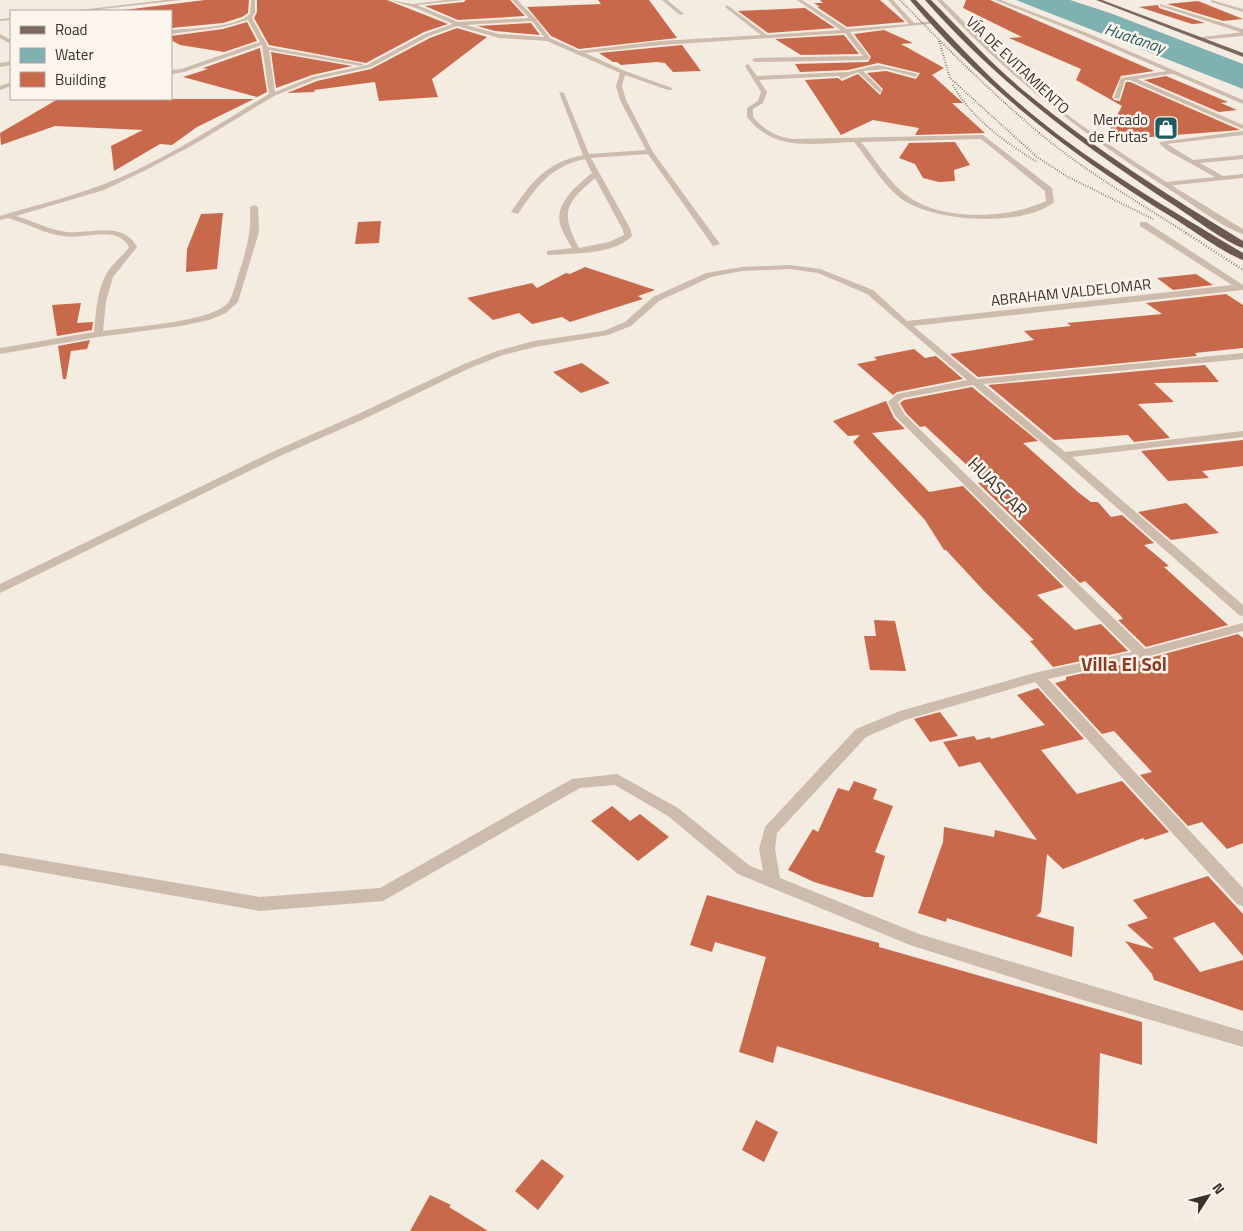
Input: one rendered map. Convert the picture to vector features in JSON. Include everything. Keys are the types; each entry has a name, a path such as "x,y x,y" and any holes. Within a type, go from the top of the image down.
{"highway":[{"name":"VÍA DE EVITAMIENTO","path":"913,0 1000,91 1059,139 1104,171 1243,257"},
{"name":"VÍA DE EVITAMIENTO","path":"928,0 1024,94 1065,128 1147,185 1243,245"},
{"path":"998,69 1007,69"},
{"path":"1147,185 1166,184"}],"main road":[{"path":"1098,0 1243,55"},
{"path":"1110,0 1243,49"}],"street":[{"path":"83,10 180,0"},
{"path":"172,32 249,18 254,12 253,0"},
{"path":"391,0 410,4 457,24 499,36 548,39 623,72 670,89"},
{"path":"410,4 462,0"},
{"path":"516,2 525,0"},
{"path":"664,0 682,14"},
{"path":"799,0 846,31 872,66"},
{"path":"890,0 912,24"},
{"path":"939,0 1007,69 1058,111 1166,184 1243,232"},
{"path":"997,0 1085,34 1243,102"},
{"path":"1213,1 1243,11"},
{"path":"516,2 533,19 548,39"},
{"path":"1162,5 1243,32"},
{"path":"727,6 766,36"},
{"path":"249,18 264,46 272,95"},
{"path":"4,217 101,188 142,170 226,124 272,95 314,78 369,66 428,35 457,24 533,19"},
{"path":"577,53 661,43 936,23"},
{"path":"1198,38 1243,32"},
{"path":"172,72 264,46 369,66"},
{"path":"755,60 867,58"},
{"path":"748,66 764,92 761,102 750,108 750,118 762,132 773,138 789,141 983,137 1049,190 1050,202 1033,210 992,216 953,214 933,210 914,203 903,196 856,140"},
{"path":"832,81 872,66 882,66 916,75"},
{"path":"859,70 880,91"},
{"path":"623,72 619,86 622,100 650,152 716,244"},
{"path":"1117,98 1123,79 1174,72"},
{"path":"756,78 848,74"},
{"path":"1131,78 1243,127"},
{"path":"550,252 608,245 621,242 628,236 627,230 587,157 561,93"},
{"path":"1222,178 1191,162 1162,143 1243,133"},
{"path":"515,212 533,187 553,168 587,157 650,152"},
{"path":"1191,162 1243,157"},
{"path":"576,249 563,221 565,208 571,197 581,186 597,173"},
{"path":"1166,184 1243,176"},
{"path":"0,351 206,318 223,311 234,302 255,232 254,207"},
{"path":"4,217 34,223 59,234 112,233 123,234 131,240 133,247 127,258 112,271 107,282 98,334"},
{"path":"1144,224 1242,288"},
{"path":"0,589 276,454 360,417 467,366 500,353 534,344 605,332 628,324 656,299 709,275 742,269 790,267 820,270 870,292 905,324 1063,455 1243,612"},
{"name":"ABRAHAM VALDELOMAR","path":"905,324 1242,288"},
{"path":"974,382 1243,356"},
{"name":"HUASCAR","path":"974,382 900,396 893,402 900,415 1142,654"},
{"path":"1063,455 1243,434"},
{"path":"772,880 767,849 770,831 861,733 900,716 1038,677 1142,654 1243,627"},
{"path":"1038,677 1243,899"},
{"path":"0,859 260,904 383,894 577,783 617,779 673,812 744,870 916,940 1243,1039"}],"water":[{"name":"Huatanay","path":"1016,0 1052,0 1103,17 1243,72 1243,89"}],"building":[{"path":"205,0 249,0 248,13 242,17 223,23 172,28 172,10 124,10"},
{"path":"257,0 387,0 448,24 424,32 366,63 269,45 254,18 257,12"},
{"path":"466,0 510,0 525,16 458,20 425,6 464,2"},
{"path":"598,0 649,0 677,38 579,49 551,36 527,7 601,4"},
{"path":"820,0 880,0 905,22 847,27 817,7 820,7 814,3 823,3"},
{"path":"966,0 990,0 1154,71 1121,76 1112,97 1114,100 1120,101 1126,82 1130,82 1240,130 1124,139 1109,131 1122,106 1076,80 1081,69 1009,38 1022,37 963,8"},
{"path":"1198,1 1243,19 1223,21 1167,4"},
{"path":"1158,5 1159,8 1205,23 1192,24 1139,7"},
{"path":"805,8 835,28 768,33 738,11"},
{"path":"247,22 257,41 224,52 180,45 172,41 172,36 223,29"},
{"path":"531,23 540,35 495,31 477,26"},
{"path":"457,28 487,37 432,79 438,97 379,101 375,82 314,90 315,92 287,93 317,81 371,69 430,38"},
{"path":"884,30 913,43 901,44 944,68 932,75 963,103 952,103 985,133 915,135 919,128 873,120 841,135 805,80 838,78 842,81 858,74 880,95 883,89 867,73 886,71 916,79 920,73 878,63 848,70 800,72 795,64 868,62 871,57 854,34"},
{"path":"844,35 859,54 801,55 775,39"},
{"path":"682,45 701,71 673,72 665,63 656,62 621,65 599,53"},
{"path":"260,48 267,92 257,97 183,77 208,69 203,68"},
{"path":"271,52 352,66 312,75 276,88"},
{"path":"1166,76 1228,102 1221,103 1237,110 1219,112 1144,80"},
{"path":"254,99 197,127 172,145 160,144 114,171 111,146 143,130 55,126 1,145 0,133 56,100"},
{"path":"955,142 970,165 954,170 955,181 939,182 923,178 915,164 899,158 909,143"},
{"path":"223,213 217,269 186,272 187,249 201,214"},
{"path":"381,221 379,243 355,244 358,222"},
{"path":"585,267 655,290 638,296 643,299 570,322 562,317 532,324 519,313 493,320 467,298 532,283 537,288 566,273 570,274"},
{"path":"1196,274 1213,285 1173,290 1157,278"},
{"path":"1226,294 1243,305 1243,348 1195,353 1197,356 978,377 950,354 1034,340 1024,331 1071,326 1067,323 1162,314 1146,303"},
{"path":"81,303 77,323 93,322 92,330 57,336 52,305"},
{"path":"90,340 87,349 71,351 66,379 63,379 58,346"},
{"path":"914,349 925,358 936,356 963,379 897,392 893,395 857,364 877,360 874,357"},
{"path":"582,363 610,383 581,393 553,372"},
{"path":"1205,365 1219,382 1154,383 1174,402 1138,404 1170,438 1134,442 1128,435 1054,440 988,385"},
{"path":"972,387 1038,441 1023,443 1079,493 1091,502 1098,502 1111,517 1122,515 1154,543 1144,545 1169,566 1164,567 1228,625 1146,647 1118,620 1123,619 1121,616 1085,581 1080,583 978,483 985,482 925,426 920,427 906,413 900,403 904,400"},
{"path":"886,401 894,418 905,429 872,433 929,492 963,486 1064,587 1037,595 1075,630 1101,624 1128,651 1053,667 1030,641 1034,640 944,550 925,520 853,442 860,435 848,436 833,421"},
{"path":"1243,440 1243,466 1202,471 1209,478 1168,481 1141,451"},
{"path":"1186,503 1219,533 1171,540 1138,512"},
{"path":"874,620 895,621 906,671 870,670 864,636 876,636"},
{"path":"1238,634 1243,638 1243,843 1227,849 1202,822 1188,826 1140,775 1152,772 1114,731 1102,734 1055,683 1066,680 1066,677 1142,660"},
{"path":"1038,688 1084,739 1041,750 1077,794 1122,781 1169,832 1145,840 1143,838 1063,869 1047,854 1041,912 1036,916 1074,927 1072,957 947,918 946,922 918,913 943,842 944,827 994,837 995,830 1037,840 980,762 959,767 943,742 974,736 977,740 990,737 991,739 1045,725 1017,695"},
{"path":"940,712 958,736 930,742 914,719"},
{"path":"854,781 877,789 873,799 893,806 875,852 885,856 873,897 864,897 814,882 788,870 813,829 818,832 838,788 849,791"},
{"path":"612,806 630,821 640,814 669,837 638,861 591,821"},
{"path":"1208,876 1243,914 1243,956 1214,922 1173,938 1200,972 1243,960 1243,1011 1154,980 1152,974 1125,941 1154,949 1127,925 1148,918 1133,900"},
{"path":"707,895 879,943 879,947 1142,1022 1142,1065 1100,1053 1097,1144 777,1046 773,1063 739,1052 766,957 715,942 712,952 690,945"},
{"path":"756,1120 778,1132 764,1162 742,1150"},
{"path":"542,1159 564,1176 538,1210 515,1191"},
{"path":"430,1195 451,1205 449,1207 488,1231 410,1231"}],"waterway":[{"name":"Huatanay","path":"1052,0 1103,17 1243,72"}],"railway":[{"path":"900,0 987,87 1060,150 1188,234"},
{"path":"939,41 950,78 1037,157 1068,177 1153,219"},
{"path":"953,85 960,97 979,118 1001,138 1037,162"},
{"path":"1186,233 1243,270"}],"place":[{"name":"Mercado de Frutas","path":"1166,128"}],"district":[{"name":"Villa El Sol","path":"1124,663"}]}
